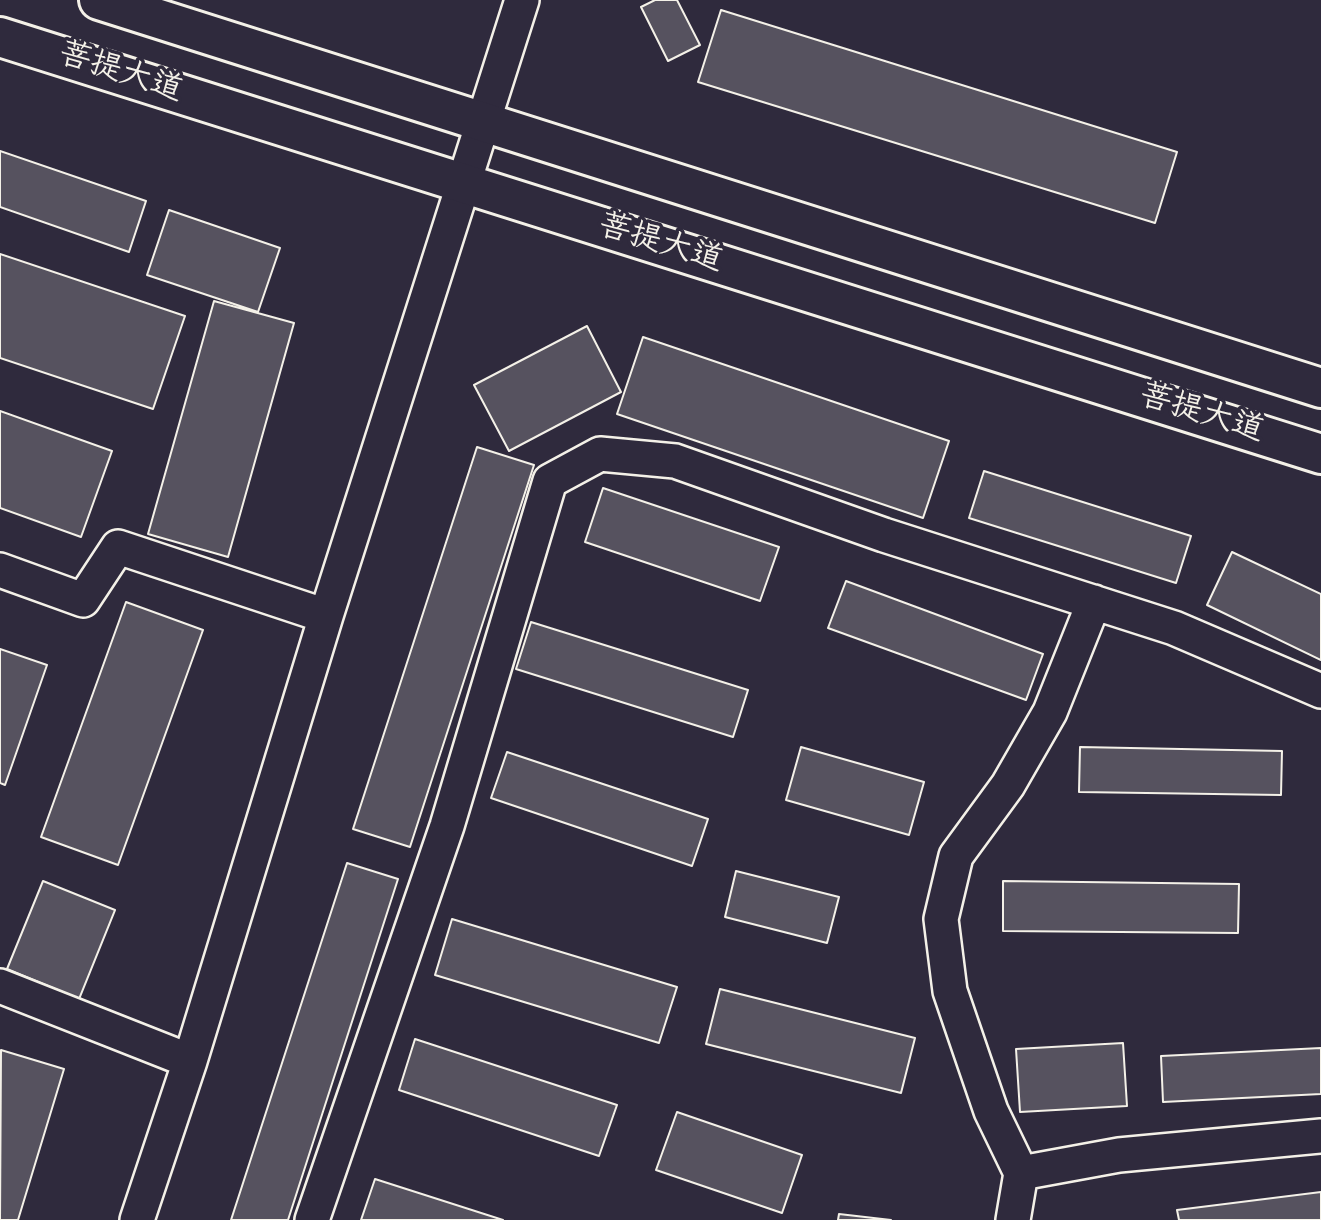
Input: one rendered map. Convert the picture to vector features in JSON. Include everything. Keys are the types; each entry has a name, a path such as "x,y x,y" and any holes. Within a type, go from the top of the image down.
{"main road":[{"name":"菩提大道","path":"99,0 1321,388"},
{"name":"菩提大道","path":"0,37 1321,454"}],"street":[{"path":"137,1220 190,1060 326,616 522,0"},
{"path":"312,1220 447,827 550,481 600,454 675,461 884,535 1174,628 1321,691"},
{"path":"0,570 82,600 118,547 326,616"},
{"path":"1013,1220 1021,1173 991,1111 950,992 941,919 956,856 1008,785 1050,712 1094,602"},
{"path":"0,986 190,1060"},
{"path":"1021,1173 1118,1155 1321,1136"}],"building":[{"path":"655,0 677,0 700,45 668,61 641,7"},
{"path":"721,10 1177,152 1155,223 698,82"},
{"path":"0,151 146,201 129,252 0,207"},
{"path":"169,210 280,248 258,312 147,275"},
{"path":"0,254 185,316 153,409 0,358"},
{"path":"214,301 294,323 228,557 148,534"},
{"path":"587,326 621,392 509,451 474,385"},
{"path":"643,337 949,441 923,518 617,414"},
{"path":"0,411 112,451 81,537 0,508"},
{"path":"477,447 534,465 410,847 353,829"},
{"path":"984,471 1191,536 1176,583 969,518"},
{"path":"603,488 779,547 760,601 585,542"},
{"path":"1232,552 1321,594 1321,660 1207,605"},
{"path":"846,581 1043,654 1026,700 828,628"},
{"path":"126,602 203,630 118,865 41,837"},
{"path":"531,622 748,690 733,737 516,669"},
{"path":"0,649 47,665 5,785 0,783"},
{"path":"801,747 924,782 909,835 786,800"},
{"path":"1080,747 1282,751 1281,795 1079,792"},
{"path":"507,752 708,819 692,866 491,798"},
{"path":"347,863 398,879 288,1220 231,1220"},
{"path":"736,871 839,897 827,943 725,917"},
{"path":"43,881 115,910 79,999 7,969"},
{"path":"1003,881 1239,884 1238,933 1003,931"},
{"path":"452,919 677,987 659,1043 435,975"},
{"path":"720,989 915,1038 901,1093 706,1044"},
{"path":"415,1039 617,1105 599,1156 399,1090"},
{"path":"1123,1043 1127,1106 1020,1112 1016,1049"},
{"path":"1321,1048 1321,1094 1163,1102 1161,1056"},
{"path":"1,1050 64,1069 18,1220 0,1220"},
{"path":"677,1112 802,1155 782,1213 656,1170"},
{"path":"375,1179 503,1220 361,1220"},
{"path":"1321,1192 1321,1220 1179,1220 1177,1210"},
{"path":"839,1214 891,1220 838,1220"}]}
